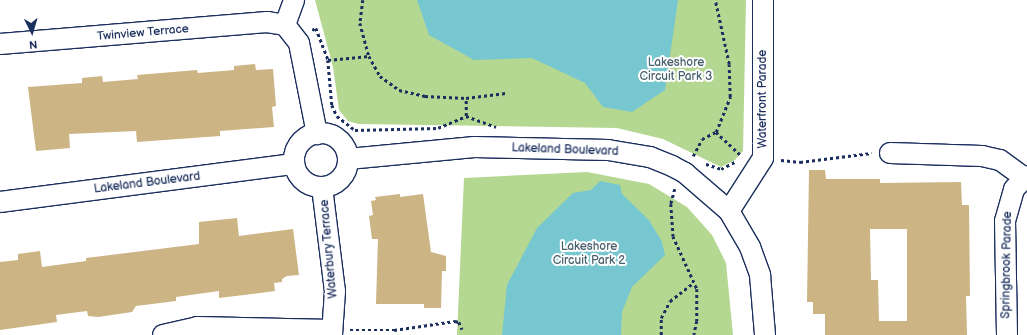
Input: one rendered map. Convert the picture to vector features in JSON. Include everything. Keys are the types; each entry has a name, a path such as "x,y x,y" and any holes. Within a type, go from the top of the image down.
{"street":[{"path":"294,0 290,30 299,43 317,134"},
{"name":"Waterfront Parade","path":"729,211 763,158 763,0"},
{"name":"Twinview Terrace","path":"0,44 267,22 290,30"},
{"path":"317,134 334,137 346,151 348,159 341,178 322,187 307,183 294,164 297,147 309,136 317,134"},
{"name":"Lakeland Boulevard","path":"348,159 474,147 608,150 689,164 729,211 750,248 760,275 765,335"},
{"name":"Springbrook Parade","path":"890,153 982,156 1000,160 1026,177 1014,189 1005,221 1006,335"},
{"name":"Lakeland Boulevard","path":"0,202 294,164"},
{"name":"Waterbury Terrace","path":"322,187 335,291 332,333"},
{"path":"163,335 197,327 332,333"}],"path":[{"path":"363,0 360,23 369,56 380,76 399,90 425,96 466,98 506,93"},
{"path":"694,335 698,302 693,283 677,250 670,220 675,188 702,139 716,132 727,107 730,80 715,0"},
{"path":"290,30 316,28 328,60 332,105 337,116 356,130 438,128 466,116 498,128"},
{"path":"328,60 369,56"},
{"path":"466,98 466,116"},
{"path":"689,164 721,169 734,164 742,153 716,132"},
{"path":"686,153 689,164"},
{"path":"763,158 800,162 864,153 890,153"},
{"path":"661,335 661,318 668,304 693,283"},
{"path":"332,333 394,330 455,322 459,322 462,329"}],"green space":[{"name":"Lakeshore Circuit Park 3","path":"315,0 746,0 743,151 735,160 721,167 663,139 617,128 358,124 348,121 339,110 333,67"},
{"name":"Lakeshore Circuit Park 2","path":"587,172 649,184 687,207 712,235 726,263 733,335 457,335 464,178"}],"water":[{"path":"417,0 678,0 665,90 632,112 603,107 585,83 532,58 474,60 429,35"},
{"path":"600,181 620,185 622,194 649,220 662,242 665,255 632,287 622,312 621,335 502,335 507,285 537,228 573,193 591,190"}],"building":[{"path":"255,64 256,70 273,69 276,106 272,107 274,127 220,131 220,136 137,142 136,131 69,134 70,148 36,151 28,87 82,83 82,78 102,76 103,82 138,79 137,75 197,70 198,73 234,70 234,66"},
{"path":"809,170 825,170 826,179 880,179 880,183 961,182 962,205 969,205 970,296 966,296 967,335 825,335 825,314 813,314 813,302 807,302","holes":["870,229 907,229 907,321 879,321 878,280 871,280"]},
{"path":"400,194 400,197 423,194 431,252 446,256 446,271 442,271 441,308 424,308 424,304 376,304 378,239 372,239 369,216 373,215 371,201 376,200 375,197"},
{"path":"237,218 239,236 293,229 299,275 287,276 282,279 282,282 274,283 275,291 219,298 219,291 176,297 176,301 136,306 132,312 98,317 88,316 87,311 56,315 57,322 0,330 0,262 18,260 18,254 40,251 42,267 86,261 86,258 199,244 199,222"}]}
